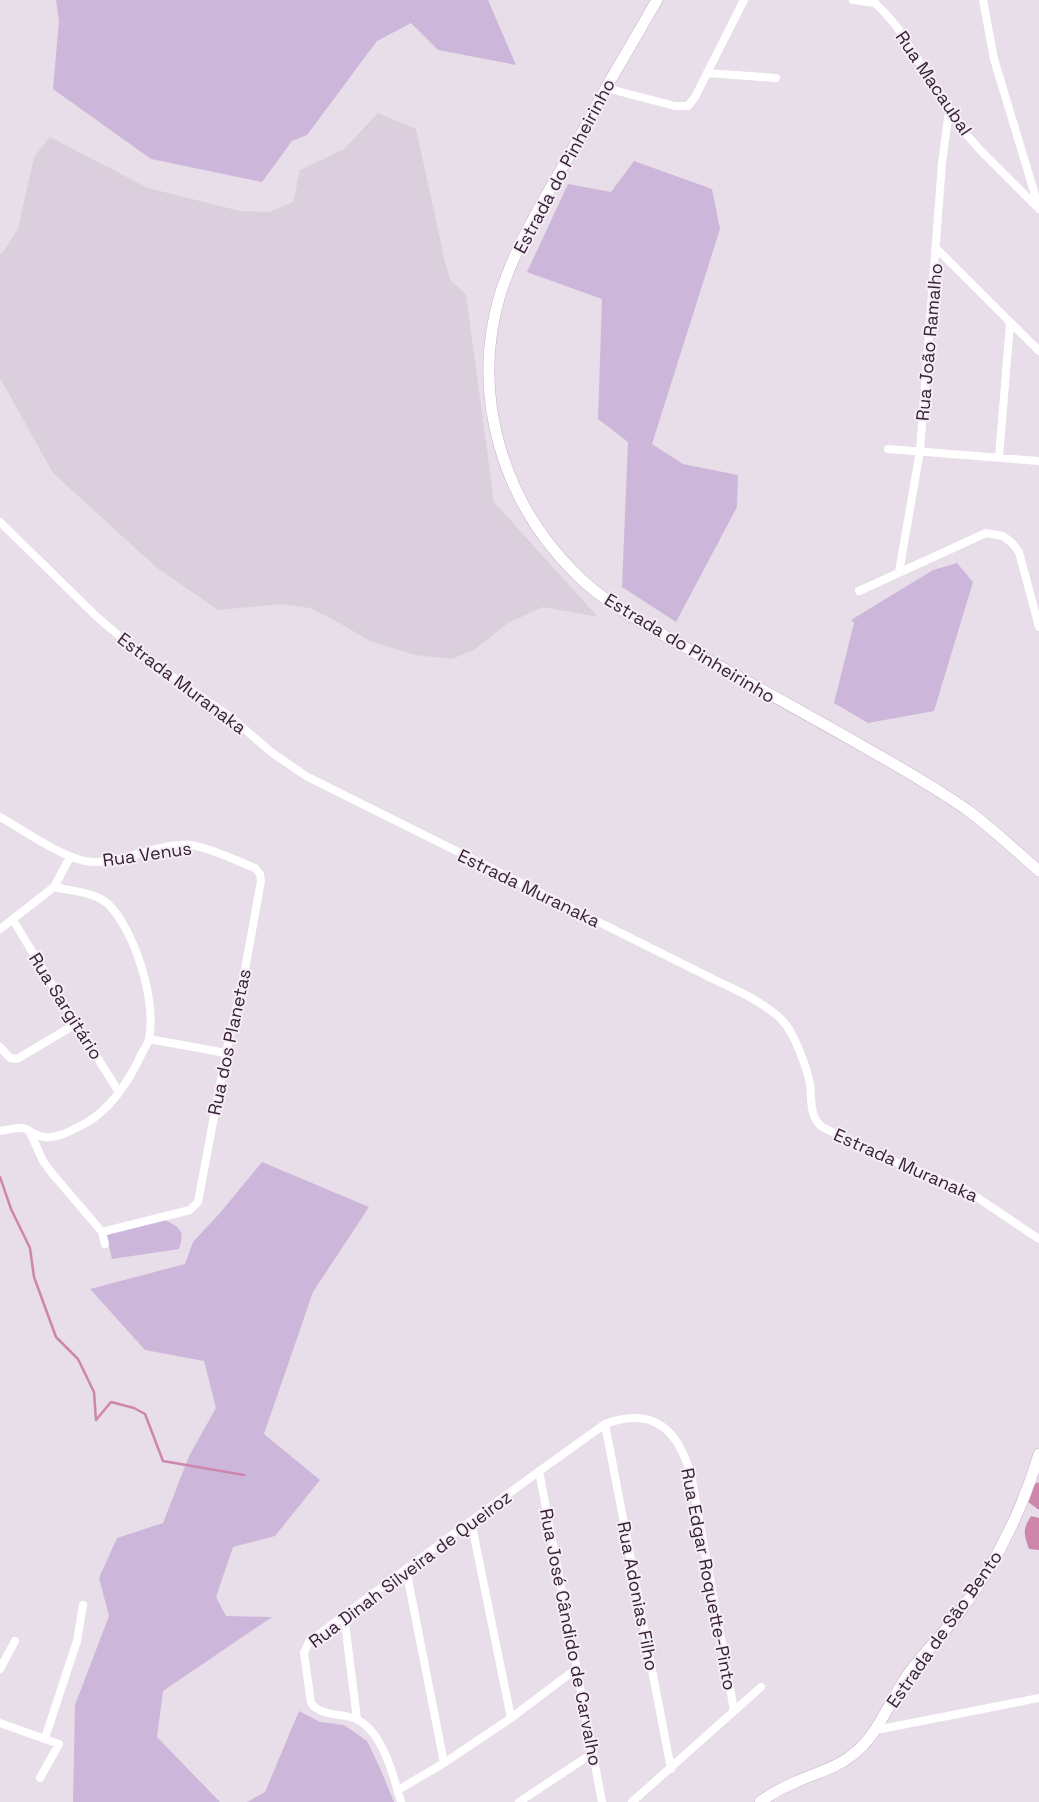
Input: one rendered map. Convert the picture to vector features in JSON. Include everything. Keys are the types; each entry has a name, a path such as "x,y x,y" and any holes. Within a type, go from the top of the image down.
{"main road":[{"name":"Estrada do Pinheirinho","path":"657,0 522,239 500,296 495,320 489,384 496,434 505,466 525,508 548,543 578,577 621,609 866,748 957,804 994,831 1039,871"},
{"name":"Estrada de São Bento","path":"760,1802 797,1781 838,1765 850,1757 876,1730 905,1679 956,1618 998,1556 1024,1501 1039,1454"}],"street":[{"path":"606,88 683,107 691,103 744,0"},
{"path":"853,0 873,1"},
{"path":"984,0 986,24 994,58 1039,208"},
{"name":"Rua Macaubal","path":"873,1 897,27 949,111 980,150 1039,208"},
{"path":"707,73 776,78"},
{"name":"Rua João Ramalho","path":"899,572 920,451 942,163 949,111"},
{"path":"936,248 1039,351"},
{"path":"1000,458 1010,324"},
{"path":"888,449 1039,461"},
{"name":"Estrada Muranaka","path":"0,522 97,616 143,656 233,719 271,752 306,776 766,1007 781,1019 792,1033 807,1070 813,1114 816,1122 822,1127 888,1159 966,1190 1039,1239"},
{"path":"859,591 986,533 998,534 1008,539 1019,552 1039,627"},
{"name":"Rua Venus","path":"0,817 70,857 86,861 105,861 151,850 190,845 255,868 260,874 261,881"},
{"path":"0,929 54,887 70,857"},
{"name":"Rua dos Planetas","path":"102,1232 190,1210 198,1202 226,1053 244,976 261,881"},
{"path":"0,1131 17,1128 26,1129 44,1137 51,1137 68,1131 96,1116 119,1092 131,1075 149,1039 150,1010 148,989 139,959 119,920 108,904 98,898 54,887"},
{"name":"Rua Sargitário","path":"13,920 119,1092"},
{"path":"1,1052 10,1058 17,1059 76,1024"},
{"path":"149,1039 226,1053"},
{"path":"30,1132 47,1167 102,1232 105,1244"},
{"name":"Rua Edgar Roquette-Pinto","path":"605,1424 618,1420 640,1418 652,1422 674,1436 681,1446 692,1475 734,1710"},
{"name":"Rua Dinah Silveira de Queiroz","path":"357,1719 322,1712 314,1707 310,1696 304,1659 304,1653 309,1642 605,1424"},
{"name":"Rua Adonias Filho","path":"605,1424 671,1769"},
{"name":"Rua José Cândido de Carvalho","path":"539,1471 602,1802"},
{"path":"471,1521 511,1718"},
{"path":"406,1569 444,1763"},
{"path":"45,1738 77,1641 84,1605"},
{"path":"344,1616 357,1719 375,1736 383,1750 401,1802"},
{"path":"0,1669 15,1641"},
{"path":"398,1790 444,1763 511,1718 576,1669"},
{"path":"632,1802 761,1687"},
{"path":"876,1730 1039,1698"},
{"path":"0,1723 59,1744 40,1778"},
{"path":"520,1802 593,1753"}],"shaded area":[{"path":"56,0 488,0 516,65 438,50 411,23 377,41 307,135 292,141 262,182 151,159 53,89 59,21"},
{"path":"378,113 416,129 446,266 451,281 466,294 494,502 598,617 543,607 508,623 474,650 452,659 415,655 370,641 310,608 281,604 218,610 157,568 53,473 0,378 0,254 18,229 34,157 50,137 148,188 240,211 269,212 293,202 300,170 344,149"},
{"path":"634,161 712,189 720,229 652,444 683,464 738,475 737,507 676,622 622,587 628,442 598,419 602,299 527,272 568,184 611,192"},
{"path":"957,563 973,582 934,711 868,723 834,703 854,623 851,620 933,570"},
{"path":"262,1162 369,1207 313,1292 264,1434 320,1480 275,1536 233,1547 216,1597 226,1616 272,1617 163,1691 157,1737 220,1802 73,1802 75,1705 109,1616 99,1578 117,1538 163,1523 189,1456 216,1408 204,1361 145,1350 90,1289 185,1264 193,1242 220,1213"},
{"path":"165,1220 175,1225 180,1231 182,1238 179,1249 112,1259 106,1234"},
{"path":"1039,1482 1039,1510 1028,1502 1033,1485"},
{"path":"1031,1516 1039,1518 1039,1550 1029,1549 1026,1539 1025,1529"},
{"path":"299,1711 320,1722 344,1725 367,1741 394,1802 247,1802 265,1792"}],"waterway":[{"path":"0,1177 11,1209 30,1248 34,1277 56,1337 78,1359 94,1392 96,1420 111,1402 134,1408 145,1414 163,1461 244,1475"}]}
